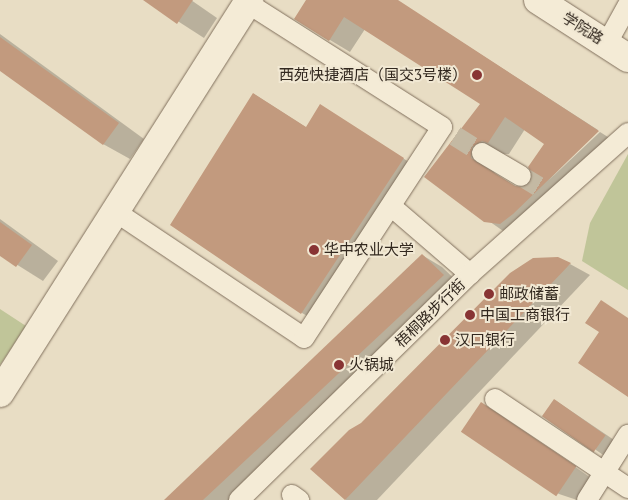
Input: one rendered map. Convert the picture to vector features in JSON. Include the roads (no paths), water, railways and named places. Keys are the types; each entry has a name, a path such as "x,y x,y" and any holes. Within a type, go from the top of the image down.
{"street":[{"name":"学院路","path":"538,0 617,50"},
{"path":"0,393 248,1 449,132 392,207 304,338 116,212"},
{"path":"617,50 628,5"},
{"name":"梧桐路步行街","path":"239,500 470,274 549,192 628,133"},
{"path":"482,153 522,176"},
{"path":"392,207 470,274"},
{"path":"495,399 628,488"},
{"path":"587,500 628,435"}],"tunnel":[{"path":"455,136 482,153"},
{"path":"521,176 541,188"}],"place":[{"name":"西苑快捷酒店（国交3号楼）","path":"477,75"},
{"name":"华中农业大学","path":"314,250"},
{"name":"邮政储蓄","path":"489,294"},
{"name":"中国工商银行","path":"470,315"},
{"name":"汉口银行","path":"445,340"},
{"name":"火锅城","path":"339,365"}]}
